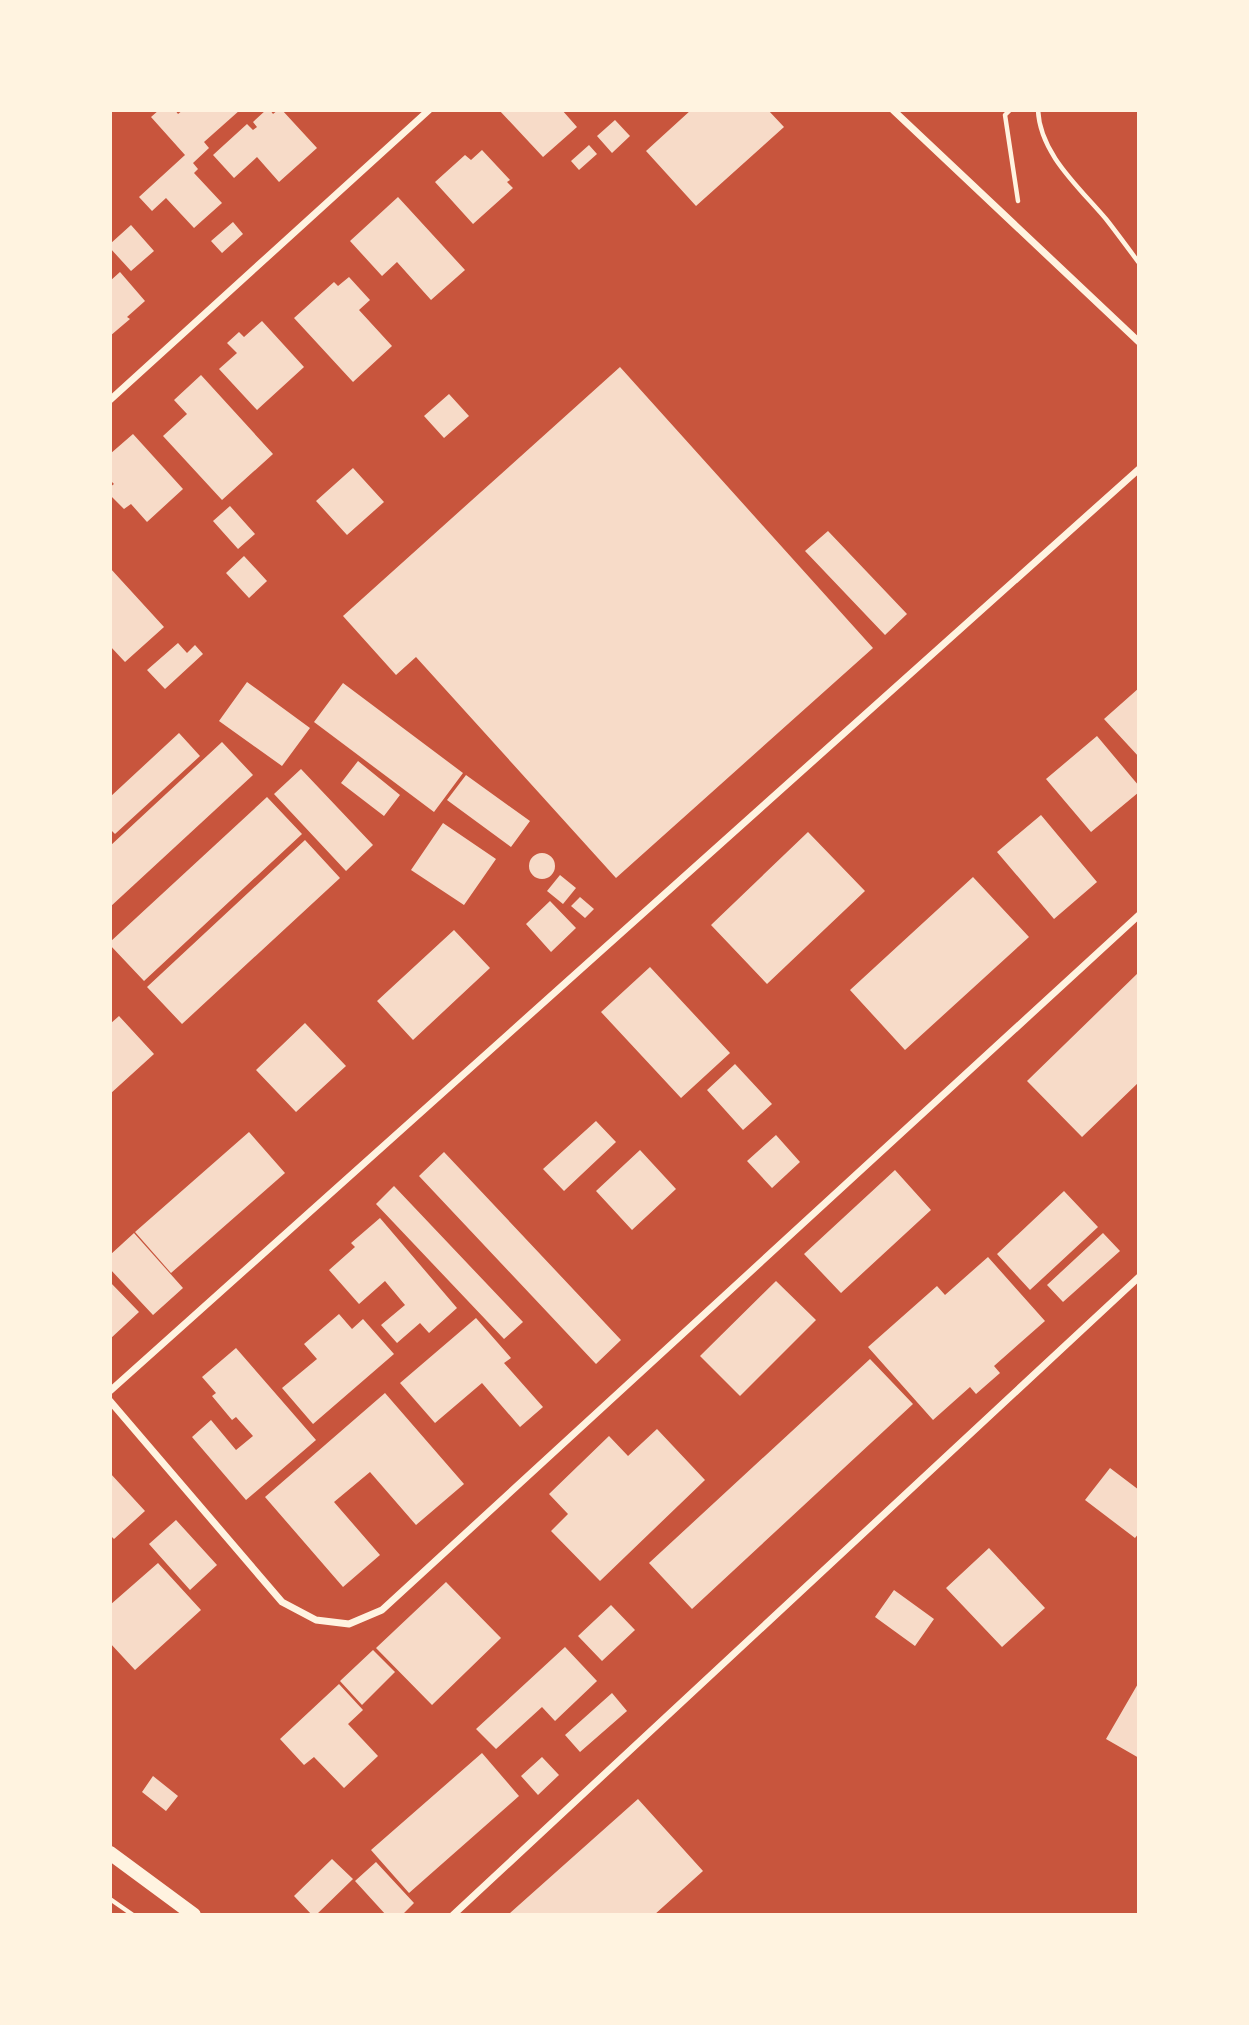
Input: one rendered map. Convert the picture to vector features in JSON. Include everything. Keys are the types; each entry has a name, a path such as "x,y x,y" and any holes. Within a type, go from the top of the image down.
{"main road":[{"path":"110,1853 194,1915"}],"street":[{"path":"110,400 429,110"},
{"path":"893,110 1139,342"},
{"path":"110,1391 1139,469"},
{"path":"110,1401 282,1602 316,1620 349,1624 382,1610 1139,915"},
{"path":"453,1915 1139,1277"}],"path":[{"path":"1010,110 1005,115 1022,231"},
{"path":"1038,110 1039,125 1052,155 1108,221 1139,263"},
{"path":"110,1899 132,1915"}],"building":[{"path":"159,110 175,110 178,114 183,110 240,110 204,142 209,148 193,163 198,169 194,173 222,203 194,228 166,198 152,211 139,197 185,155 151,117"},
{"path":"266,110 273,114 282,110 317,148 279,182 257,157 234,178 213,155 247,124 253,130 257,127 253,122"},
{"path":"499,110 562,110 577,127 543,157"},
{"path":"691,110 768,110 784,127 696,206 646,151"},
{"path":"615,120 630,136 612,153 597,136"},
{"path":"589,145 597,154 579,170 571,161"},
{"path":"482,150 510,180 507,182 513,188 473,224 435,182 465,155 471,160"},
{"path":"398,197 465,270 431,300 397,262 382,276 350,241"},
{"path":"233,222 243,234 222,253 211,241"},
{"path":"131,225 154,251 131,271 110,248 110,244"},
{"path":"120,272 145,301 127,317 130,319 110,336 110,281"},
{"path":"349,277 370,300 359,310 392,346 353,382 294,318 334,282 338,286"},
{"path":"262,321 304,367 257,410 219,369 237,353 227,343 239,332 244,337"},
{"path":"620,367 873,648 616,878 416,657 396,675 343,616"},
{"path":"201,375 273,454 222,500 163,436 187,414 174,400"},
{"path":"449,394 469,416 444,438 424,416"},
{"path":"133,434 183,489 147,522 131,504 124,509 110,495 110,487 114,484 110,480 110,454"},
{"path":"353,468 384,502 347,535 316,501"},
{"path":"230,506 255,534 238,549 213,521"},
{"path":"828,531 907,614 885,635 805,551"},
{"path":"244,556 267,581 249,598 226,573"},
{"path":"110,568 164,627 125,662 110,646"},
{"path":"178,643 187,653 195,645 203,654 165,689 147,670"},
{"path":"247,682 310,728 282,766 219,721"},
{"path":"343,683 463,773 434,812 314,722"},
{"path":"1139,688 1139,757 1104,719"},
{"path":"179,733 200,756 115,834 110,829 110,797"},
{"path":"1097,736 1139,786 1139,792 1091,832 1046,779"},
{"path":"222,742 253,775 110,907 110,846"},
{"path":"358,761 400,795 384,816 341,783"},
{"path":"301,769 373,845 346,871 274,794"},
{"path":"466,775 530,821 511,847 447,800"},
{"path":"267,797 302,834 144,981 110,942"},
{"path":"1041,815 1097,882 1054,919 997,852"},
{"path":"443,823 496,859 464,905 411,870"},
{"path":"808,832 865,891 767,984 711,925"},
{"path":"305,840 340,878 182,1024 147,987"},
{"path":"542,853 551,857 555,866 551,875 542,879 533,875 529,866 533,857"},
{"path":"560,875 576,888 563,904 547,891"},
{"path":"973,877 1029,937 905,1050 850,990"},
{"path":"580,897 594,909 585,918 571,906"},
{"path":"550,901 576,928 551,952 526,924"},
{"path":"454,930 490,968 413,1040 377,1001"},
{"path":"650,967 730,1053 681,1098 601,1012"},
{"path":"1139,972 1139,1082 1082,1137 1027,1081"},
{"path":"119,1016 154,1054 110,1094 110,1024"},
{"path":"305,1023 346,1066 296,1112 256,1070"},
{"path":"735,1064 772,1104 743,1130 707,1090"},
{"path":"596,1121 616,1142 564,1191 543,1169"},
{"path":"249,1132 285,1173 171,1273 135,1232"},
{"path":"776,1135 800,1162 772,1188 747,1161"},
{"path":"640,1150 676,1189 632,1230 596,1191"},
{"path":"444,1152 621,1340 596,1364 419,1176"},
{"path":"895,1170 931,1210 841,1293 804,1254"},
{"path":"394,1186 523,1322 504,1339 376,1204"},
{"path":"1064,1191 1098,1227 1030,1290 997,1254"},
{"path":"380,1218 457,1308 429,1333 420,1323 397,1343 381,1325 405,1305 385,1281 359,1304 329,1270 355,1247 351,1243"},
{"path":"134,1233 183,1288 153,1315 110,1269 110,1255"},
{"path":"1103,1233 1120,1251 1063,1302 1047,1285"},
{"path":"988,1257 1045,1321 994,1366 1000,1373 976,1394 970,1387 933,1420 868,1347 937,1286 945,1295"},
{"path":"776,1281 816,1320 740,1396 700,1356"},
{"path":"110,1282 139,1312 110,1339"},
{"path":"339,1314 352,1329 363,1319 394,1354 313,1424 282,1388 317,1359 304,1344"},
{"path":"476,1318 511,1358 504,1363 543,1407 520,1427 482,1383 435,1423 400,1383"},
{"path":"236,1348 316,1440 246,1500 192,1437 211,1420 236,1450 253,1436 236,1417 232,1420 212,1396 216,1393 202,1377"},
{"path":"870,1359 913,1404 692,1609 649,1563"},
{"path":"385,1393 464,1484 416,1525 370,1472 334,1502 380,1555 343,1587 265,1497"},
{"path":"657,1429 705,1480 600,1581 551,1531 568,1514 549,1494 609,1436 628,1456"},
{"path":"1110,1468 1139,1490 1139,1533 1135,1538 1085,1500"},
{"path":"110,1473 145,1511 114,1539 110,1535"},
{"path":"176,1520 217,1565 190,1590 149,1544"},
{"path":"989,1548 1045,1608 1002,1647 946,1588"},
{"path":"158,1563 201,1610 135,1670 110,1643 110,1605"},
{"path":"446,1582 501,1638 432,1705 376,1648"},
{"path":"894,1590 934,1619 915,1646 875,1617"},
{"path":"611,1605 635,1630 602,1661 578,1636"},
{"path":"565,1647 597,1681 555,1721 542,1707 496,1749 476,1729"},
{"path":"373,1650 395,1672 362,1705 340,1681"},
{"path":"1139,1682 1139,1758 1106,1739"},
{"path":"339,1684 363,1710 348,1724 378,1756 344,1788 314,1757 304,1765 280,1739"},
{"path":"612,1693 627,1711 580,1752 565,1735"},
{"path":"482,1753 519,1796 409,1893 371,1850"},
{"path":"542,1757 559,1775 538,1795 521,1776"},
{"path":"153,1776 178,1796 166,1811 142,1792"},
{"path":"638,1799 703,1871 654,1915 510,1913"},
{"path":"332,1859 353,1879 316,1915 312,1915 294,1896"},
{"path":"376,1862 414,1903 402,1915 386,1915 355,1881"}]}
